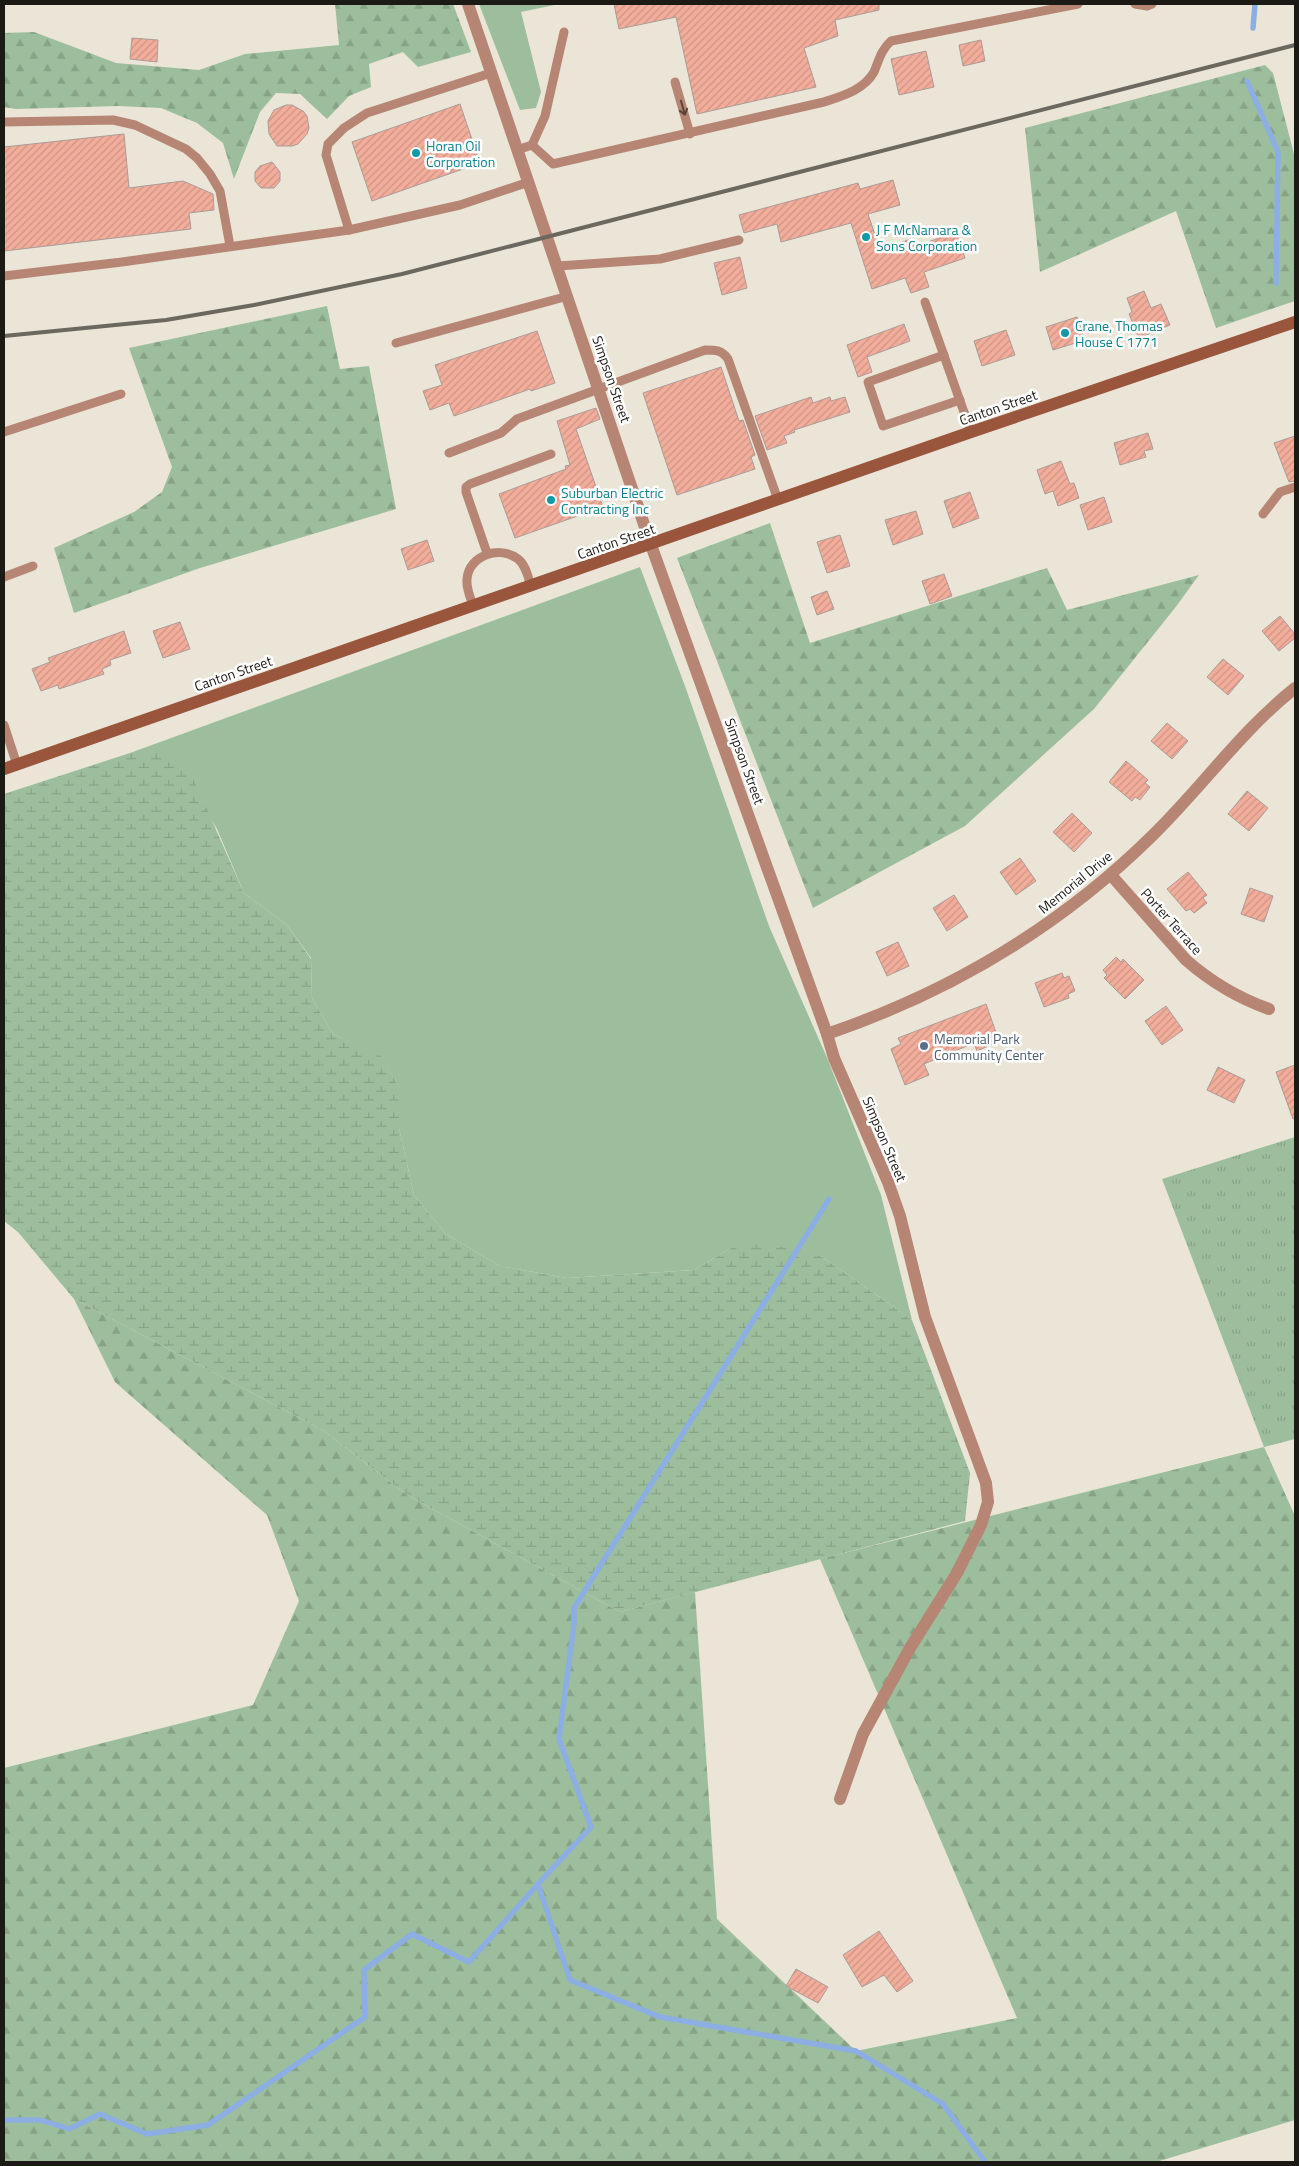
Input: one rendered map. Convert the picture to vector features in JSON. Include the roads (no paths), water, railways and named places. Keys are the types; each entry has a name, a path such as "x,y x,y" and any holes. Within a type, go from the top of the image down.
{"main road":[{"name":"Canton Street","path":"4,769 972,432 1295,322"}],"street":[{"name":"Simpson Street","path":"468,4 651,545 834,1058 888,1182 900,1216 925,1317 983,1470 988,1502 981,1526 957,1573 910,1648 863,1734 840,1799"},
{"name":"Memorial Drive","path":"827,1034 932,992 985,964 1046,925 1082,899 1111,875 1190,797 1231,748 1257,721 1295,688"},
{"name":"Porter Terrace","path":"1111,875 1196,969 1224,988 1269,1009"}],"lane":[{"path":"532,145 553,164 824,102 856,89 868,80 882,52 891,42 1078,4"},
{"path":"1135,4 1147,6 1152,4"},
{"path":"517,150 532,145 545,116 564,32"},
{"path":"349,230 326,155 328,144 344,128 368,113 491,73"},
{"path":"675,82 690,134"},
{"path":"4,122 113,120 135,125 186,150 197,158 220,191 230,246"},
{"path":"4,276 122,262 349,230 460,205 528,182"},
{"path":"558,266 660,259 739,240"},
{"path":"396,343 568,296"},
{"path":"925,302 972,432"},
{"path":"449,453 501,433 518,418 599,388 705,350 724,352 778,500"},
{"path":"944,355 868,382 883,426 960,400"},
{"path":"4,432 121,394"},
{"path":"487,553 466,492 466,487 551,454"},
{"path":"1263,514 1280,492 1295,487"},
{"path":"473,605 467,586 467,577 471,567 487,553 509,554 518,559 525,566 531,586"},
{"path":"4,577 33,566"},
{"path":"4,725 17,764"}],"waterway":[{"path":"1253,28 1255,4"},
{"path":"1247,81 1278,152 1276,283"},
{"path":"538,1884 591,1827 559,1739 574,1624 574,1608 829,1199"},
{"path":"4,2120 41,2120 69,2129 100,2114 147,2134 208,2125 365,2017 364,1970 412,1934 469,1962 538,1884 570,1980 660,2017 856,2051 943,2104 985,2162"}],"railway":[{"path":"4,336 166,320 254,305 402,274 1295,45"}],"place":[{"name":"Horan Oil Corporation","path":"416,153"},
{"name":"J F McNamara & Sons Corporation","path":"866,237"},
{"name":"Crane, Thomas House C 1771","path":"1065,333"},
{"name":"Suburban Electric Contracting Inc","path":"551,500"},
{"name":"Memorial Park Community Center","path":"924,1046"}]}
